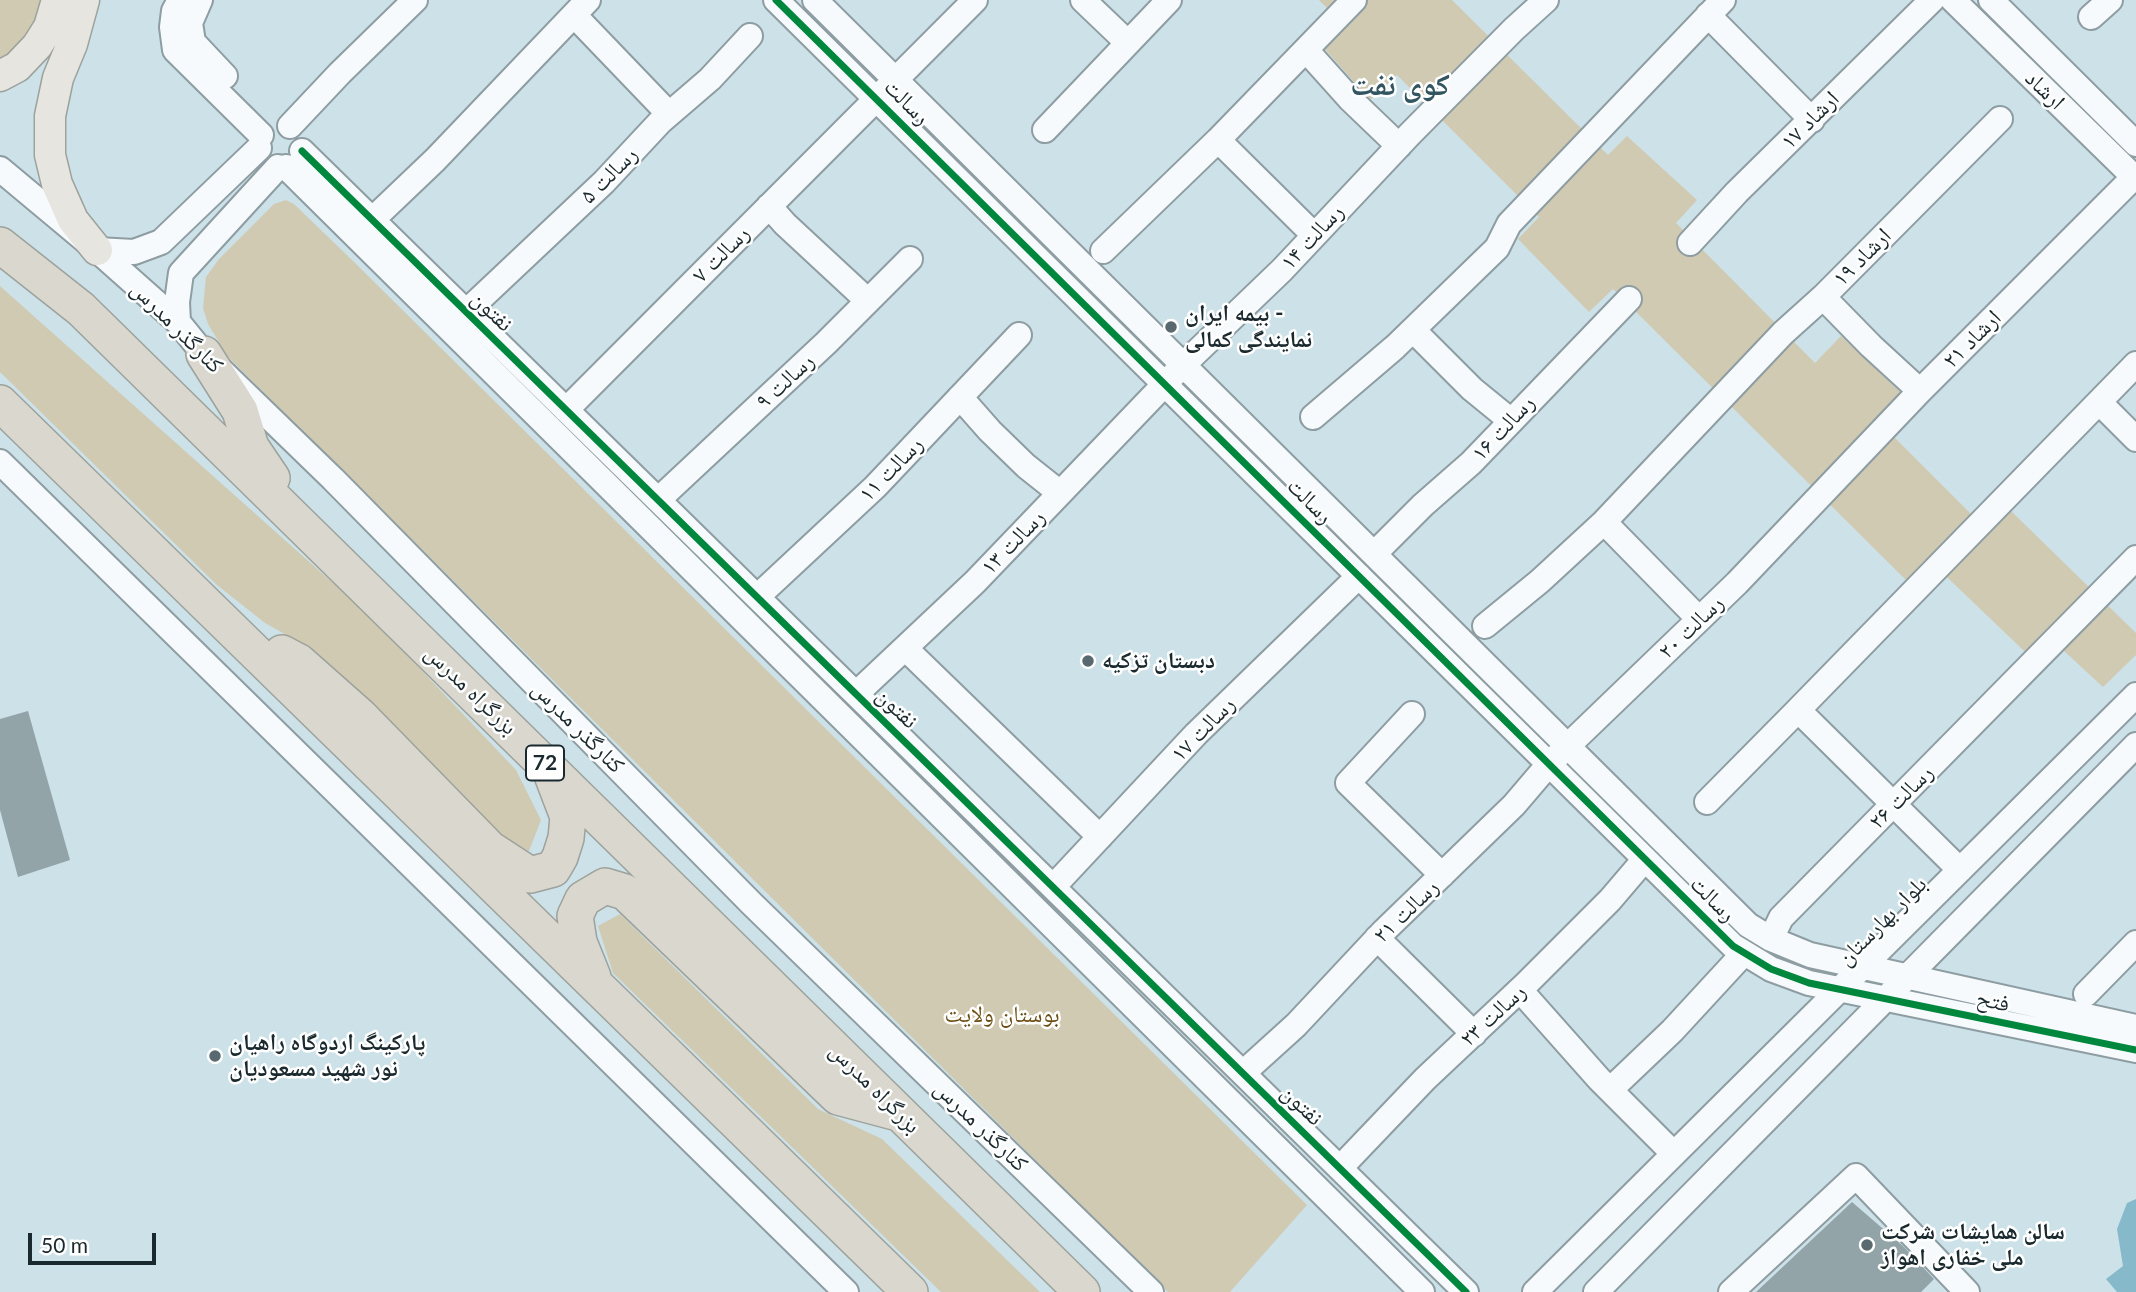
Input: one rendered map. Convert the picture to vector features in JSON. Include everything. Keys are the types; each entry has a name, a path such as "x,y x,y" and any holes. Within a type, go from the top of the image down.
{"highway":[{"name":"بزرگراه مدرس","path":"0,245 81,309 1082,1292"},
{"path":"204,354 240,411 251,447 307,531"},
{"path":"0,403 910,1292"},
{"path":"227,624 299,662 359,716 490,849 530,875 553,869 561,857 566,838 568,817 549,767"},
{"path":"597,985 579,942 575,916 583,899 605,886 625,892 838,1097 901,1114"}],"main road":[{"path":"0,76 17,67 37,46 49,27 57,0"},
{"path":"84,0 72,44 58,78 50,116 50,155 57,184 73,220 97,250"}],"street":[{"path":"178,322 177,302 181,273 289,162 300,136 270,134 175,50 172,27 174,11 180,0"},
{"path":"200,0 190,23 193,42 270,134"},
{"path":"97,250 134,252 161,242 270,134 340,73 415,0"},
{"name":"رسالت","path":"776,0 1733,946 1771,969 1809,983 1841,989"},
{"name":"رسالت","path":"815,0 1748,925 1771,939 1810,955 1862,968"},
{"name":"رسالت ۷","path":"566,410 975,0"},
{"path":"1083,0 1128,43"},
{"path":"1045,130 1169,0"},
{"path":"1104,251 1218,140 1353,0"},
{"name":"رسالت ۱۴","path":"1165,384 1282,270 1437,107 1546,0"},
{"name":"ارشاد ۱۷","path":"1690,243 1737,192 1931,0"},
{"name":"ارشاد","path":"1953,0 2135,178"},
{"name":"ارشاد","path":"1991,0 2136,144"},
{"path":"2091,17 2110,0"},
{"path":"372,220 435,160 581,7 669,114"},
{"path":"1313,417 1413,330 1497,248 1509,224 1715,7 1812,120"},
{"name":"رسالت ۵","path":"466,312 604,182 669,114 710,79 750,36"},
{"path":"1306,50 1350,99 1399,146"},
{"name":"ارشاد ۱۹","path":"1485,626 1541,581 1604,522 1783,333 1823,297 2000,119"},
{"path":"270,134 265,160 289,162"},
{"path":"1218,140 1314,235"},
{"name":"نفتون","path":"289,162 372,220 566,410 606,466 658,500 1466,1292"},
{"name":"نفتون","path":"289,162 606,466 929,803 1422,1292"},
{"name":"کنارگذر مدرس","path":"0,169 178,322 204,354 333,479 752,904 1152,1292"},
{"name":"ارشاد ۲۱","path":"1813,505 1920,391 2135,178"},
{"path":"769,206 868,301"},
{"name":"رسالت ۹","path":"658,500 910,260"},
{"path":"1823,297 1920,391"},
{"name":"رسالت ۱۶","path":"1374,554 1423,505 1471,463 1629,299"},
{"path":"1413,330 1472,389 1510,420"},
{"name":"رسالت ۱۱","path":"757,597 875,487 1018,335"},
{"path":"1707,802 2136,364"},
{"name":"رسالت ۱۳","path":"856,694 975,582 1165,384"},
{"path":"960,397 1026,466 1060,493"},
{"path":"2099,402 2136,439"},
{"path":"0,462 846,1292"},
{"name":"رسالت ٢٠","path":"1568,747 1813,505"},
{"path":"1604,522 1699,619"},
{"name":"رسالت ۲۶","path":"1771,939 1781,918 2136,558"},
{"name":"رسالت ۱۷","path":"1053,887 1196,734 1359,576"},
{"path":"1386,603 1404,584"},
{"path":"905,648 1100,837"},
{"name":"بلوار بهارستان","path":"1535,1292 2136,695"},
{"path":"1795,712 1960,870"},
{"path":"1412,714 1348,783 1442,875"},
{"path":"1596,1292 2136,745"},
{"name":"رسالت ۲۱","path":"1243,1073 1296,1025 1377,939 1514,805 1549,764 1568,747"},
{"path":"929,803 947,783"},
{"name":"رسالت ۲۳","path":"1340,1168 1406,1098 1610,900 1645,859"},
{"path":"1377,939 1474,1034"},
{"path":"2086,994 2136,943"},
{"path":"1609,1090 1672,1031 1744,953"},
{"name":"فتح","path":"1862,968 2136,1027"},
{"name":"فتح","path":"1841,989 2136,1050"},
{"path":"1520,990 1609,1090 1675,1154"},
{"path":"1731,1292 1856,1176 1967,1292"}],"green space":[{"path":"0,0 55,0 0,75"},
{"path":"1319,0 1452,0 1608,155 1627,136 1697,200 1676,223 1815,363 1841,336 1900,392 1876,419 1988,531 2009,509 2136,633 2136,655 2103,687 2063,650 2044,670 1930,561 1907,581 1613,289 1589,312 1518,239 1539,217 1397,75 1370,100 1323,47 1345,26"},
{"name":"بوستان ولایت","path":"286,200 294,204 353,261 1307,1205 1230,1292 1168,1292 228,357 208,324 203,308 206,277 219,259 274,204"},
{"path":"0,286 370,616 516,770 541,820 529,851 495,837 315,651 265,623 217,585 0,372"},
{"path":"620,914 818,1109 882,1139 1040,1292 941,1292 613,973 598,926"}],"water":[{"path":"2136,1199 2136,1292 2117,1292 2106,1279 2123,1266 2117,1229 2127,1203"}],"building":[{"path":"28,711 70,860 18,877 0,810 0,719"},
{"path":"1852,1202 1903,1246 1934,1279 1921,1292 1756,1292"}],"cycle path":[{"path":"776,0 1733,946 1771,969 1809,983 2136,1050"},
{"path":"302,151 1466,1292"}],"place":[{"name":"بیمه ایران - نمایندگى کمالى","path":"1171,327"},
{"name":"دبستان تزکیه","path":"1088,661"},
{"name":"پارکینگ اردوگاه راهیان نور شهید مسعودیان","path":"215,1056"},
{"name":"سالن همایشات شرکت ملی خفاری اهواز","path":"1867,1245"}],"district":[{"name":"کوی نفت","path":"1400,85"}]}
